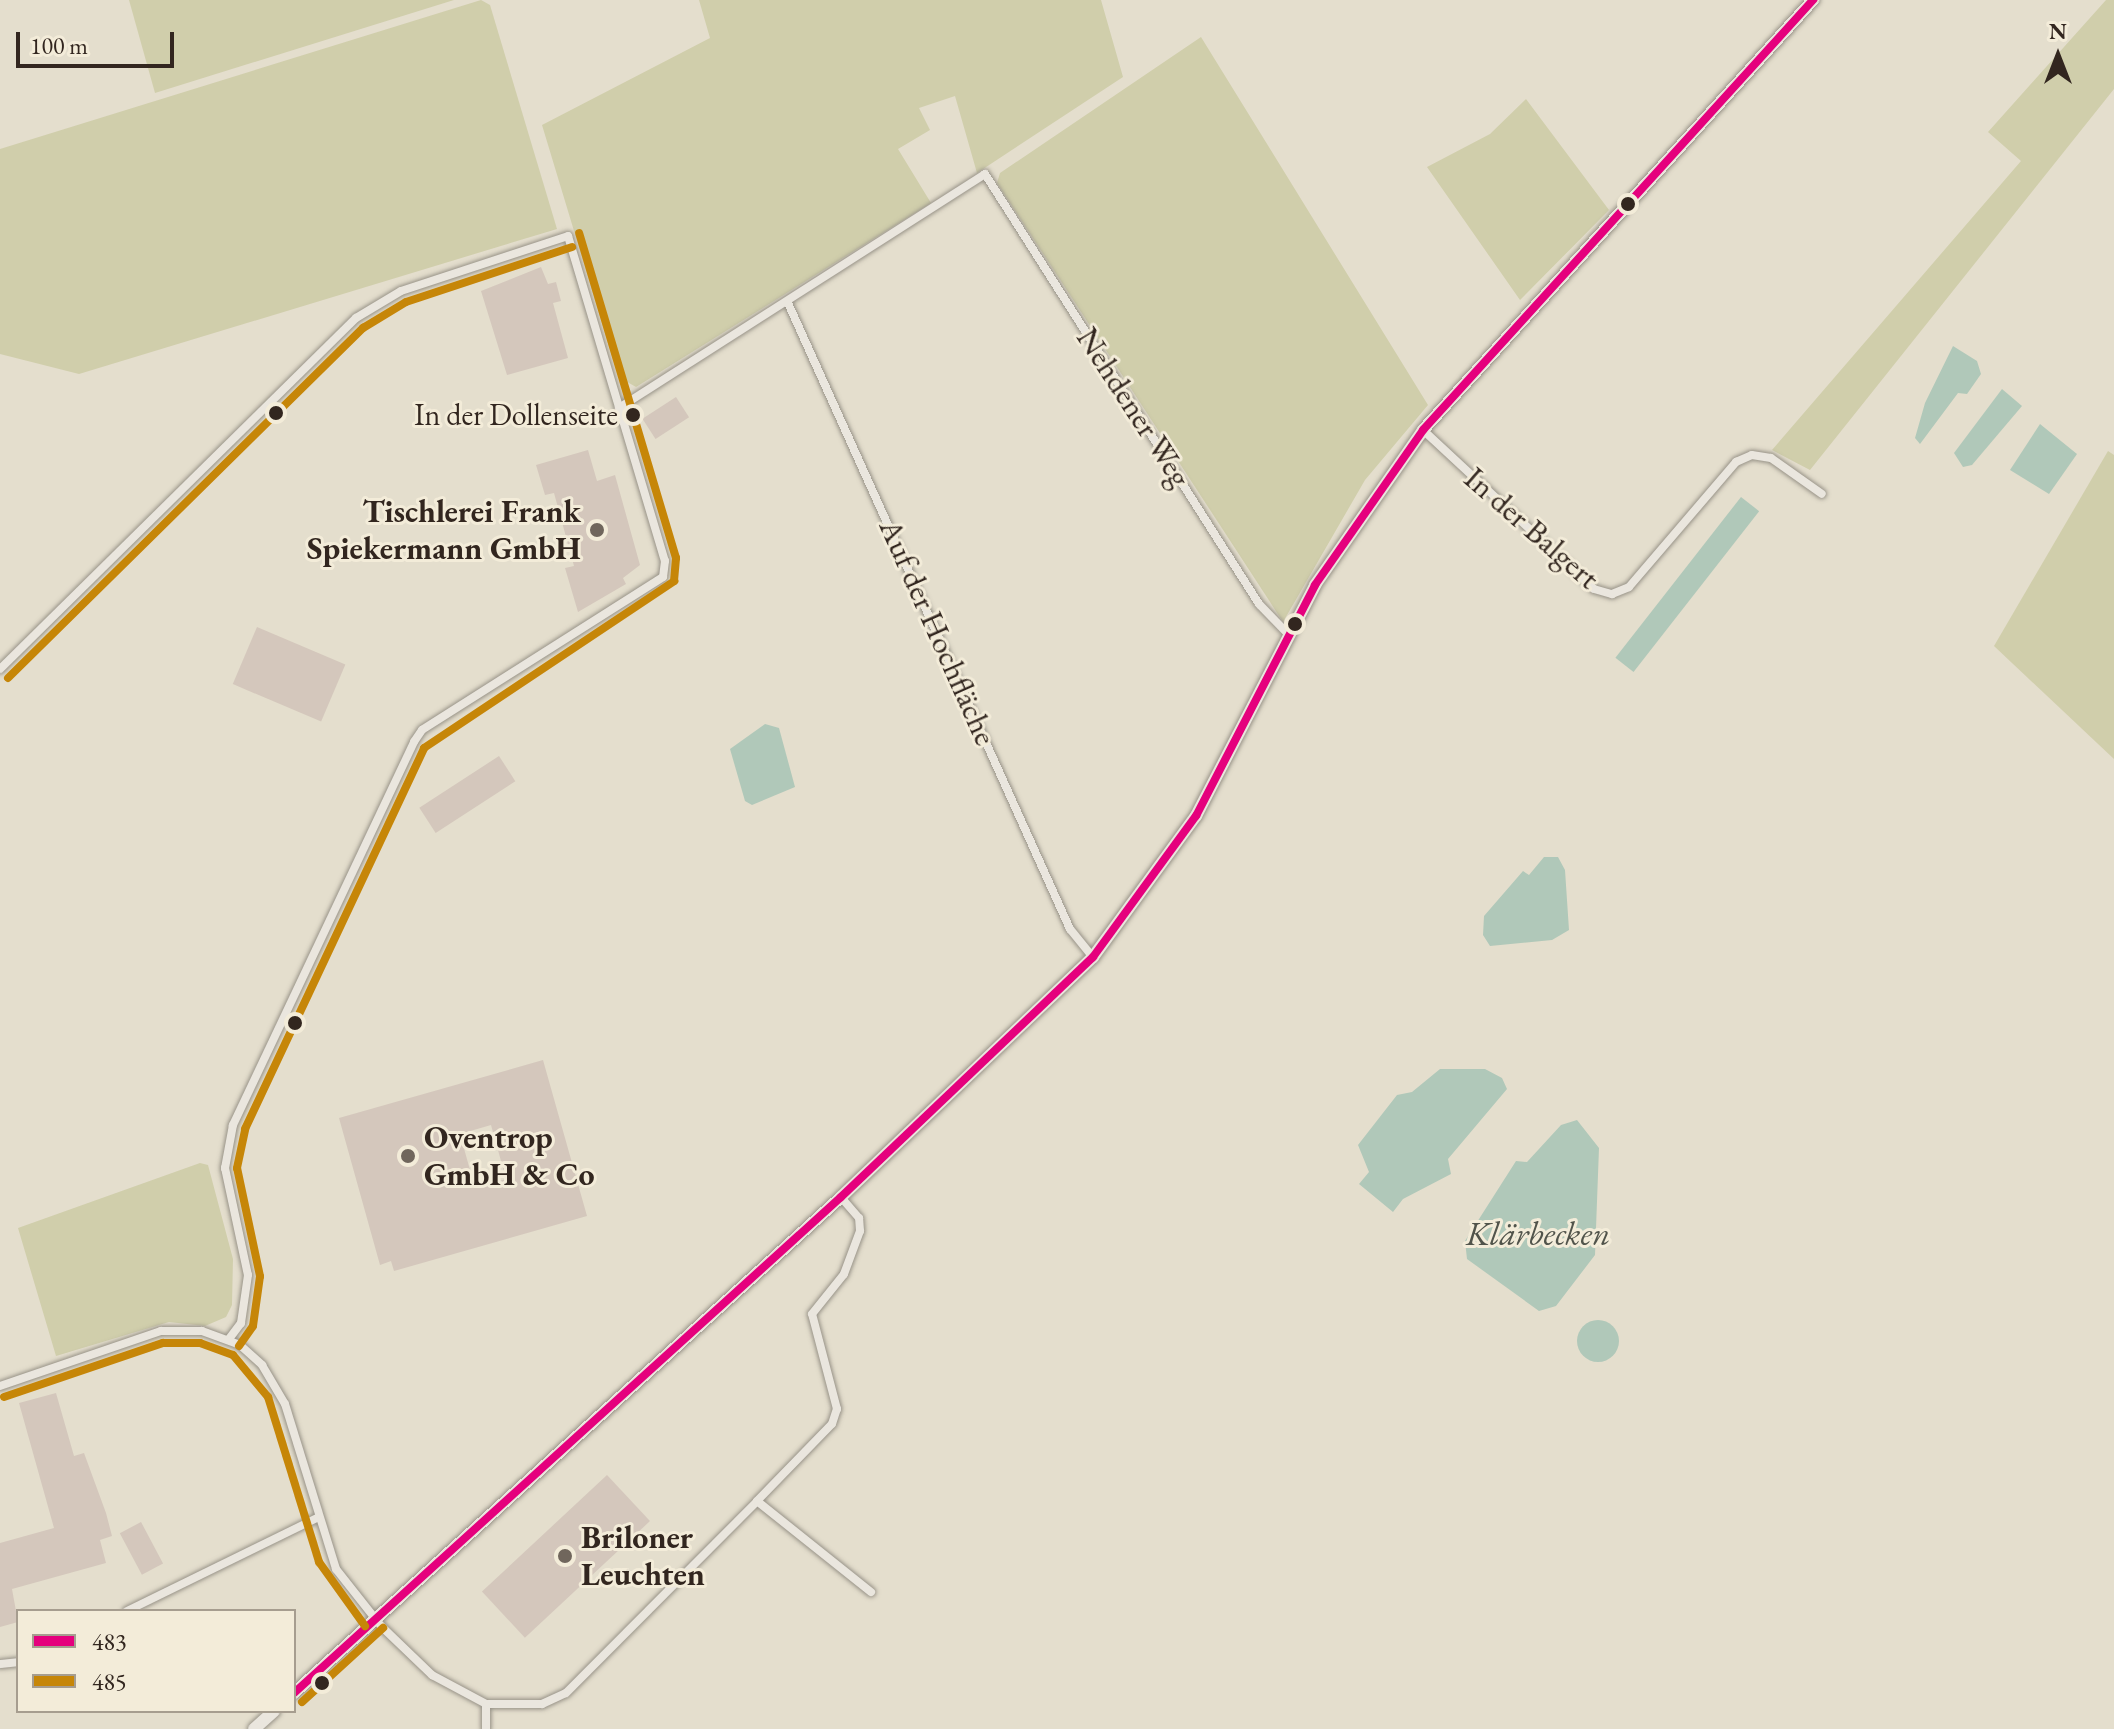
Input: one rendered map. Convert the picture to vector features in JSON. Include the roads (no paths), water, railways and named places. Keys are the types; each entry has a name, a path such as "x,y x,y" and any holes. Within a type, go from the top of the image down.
{"street":[{"path":"296,1691 841,1197 1093,957 1196,816 1289,635 1356,520 1423,430 1813,0"},
{"name":"Nehdener Weg","path":"788,303 985,174 1265,612 1289,635"},
{"path":"0,669 356,318 401,291 568,236 665,561 663,577 422,730 414,742 233,1125 225,1168 248,1275 241,1323 229,1339"},
{"path":"619,408 788,303"},
{"name":"Auf der Hochfläche","path":"788,303 1070,929 1093,957"},
{"name":"In der Balgert","path":"1423,430 1594,589 1612,594 1629,587 1736,462 1771,458 1822,494"},
{"path":"0,1386 161,1331 191,1329 229,1339 256,1358 279,1391 317,1518 336,1569 375,1619 432,1675 486,1704 542,1704 566,1693 832,1424 837,1409 812,1314 844,1274 860,1231 859,1218 841,1197"},
{"path":"757,1501 871,1592"},
{"path":"131,1609 317,1518"},
{"path":"486,1704 486,1729"},
{"path":"254,1729 272,1713"}],"water":[{"path":"1953,346 1977,361 1981,374 1967,394 1958,393 1920,444 1915,438 1925,403"},
{"path":"2002,389 2022,406 1972,465 1963,467 1954,453"},
{"path":"2040,424 2077,454 2049,494 2010,470"},
{"path":"1741,497 1759,511 1634,672 1615,658"},
{"path":"765,724 779,728 795,787 752,805 745,801 730,749"},
{"path":"1544,857 1558,857 1565,870 1569,930 1552,940 1490,946 1483,935 1484,916 1523,871 1529,875"},
{"path":"1440,1069 1485,1069 1502,1078 1507,1089 1448,1159 1451,1174 1403,1199 1393,1212 1359,1184 1369,1172 1358,1145 1397,1095 1412,1092"},
{"name":"Klärbecken","path":"1577,1120 1599,1148 1595,1255 1556,1306 1539,1311 1467,1259 1465,1241 1516,1161 1527,1162 1561,1125"},
{"path":"1598,1320 1613,1326 1619,1341 1613,1356 1598,1362 1583,1356 1577,1341 1583,1326"}],"place":[{"name":"In der Dollenseite","path":"633,415"},
{"name":"Tischlerei Frank Spiekermann GmbH","path":"597,530"},
{"name":"Oventrop GmbH & Co","path":"408,1156"},
{"name":"Briloner Leuchten","path":"565,1556"}]}
